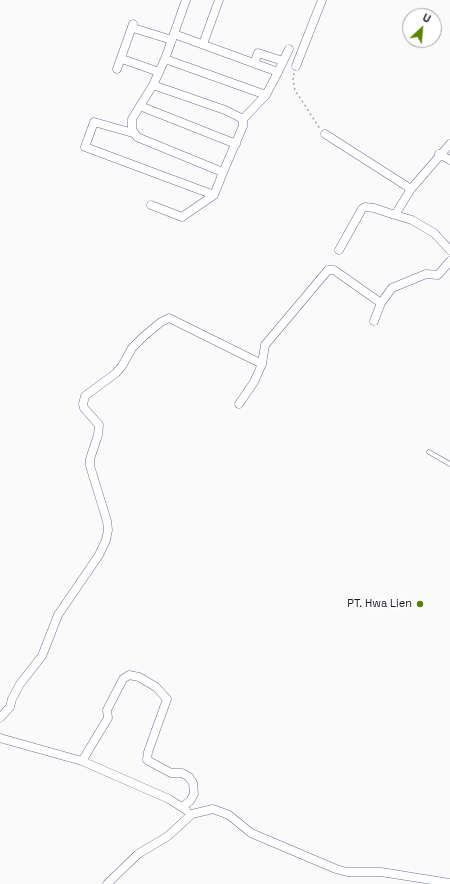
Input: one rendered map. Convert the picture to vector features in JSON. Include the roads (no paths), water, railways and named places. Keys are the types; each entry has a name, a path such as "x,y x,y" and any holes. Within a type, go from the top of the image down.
{"street":[{"path":"133,133 132,119 153,85 166,59 186,0"},
{"path":"202,44 219,0"},
{"path":"296,66 322,0"},
{"path":"118,69 133,26 202,44 278,72"},
{"path":"151,206 182,217 214,195 243,126 243,119 266,95 289,48"},
{"path":"254,63 258,53 283,61"},
{"path":"122,59 159,72"},
{"path":"166,59 266,95"},
{"path":"153,85 225,110 243,119"},
{"path":"140,106 236,144"},
{"path":"214,195 85,147 94,122 133,133 220,172 224,170"},
{"path":"325,134 411,189"},
{"path":"395,215 411,189 439,154 450,144"},
{"path":"439,154 450,160"},
{"path":"339,250 362,209 365,207 374,208 412,220 434,233 450,250"},
{"path":"374,321 381,304 392,288 429,273 438,275 450,261"},
{"path":"239,404 254,382 262,364 265,345 328,270 334,270 381,304"},
{"path":"0,718 10,707 12,699 20,684 42,656 58,615 96,559 106,540 108,530 107,521 90,466 90,459 98,436 99,425 84,408 83,404 85,396 119,370 132,348 161,322 169,318 262,364"},
{"path":"82,761 108,718 107,710 123,678 129,675 139,677 156,687 168,699 148,752 147,760 171,773 182,773 189,777 193,783 194,794 190,801 182,807"},
{"path":"0,738 82,761 141,786 182,807 192,814"},
{"path":"107,884 138,854 168,836 192,814 213,809 224,812 251,833 341,871 381,872 450,883"}],"lane":[{"path":"429,452 450,464"}],"place":[{"name":"PT. Hwa Lien","path":"420,604"}]}
